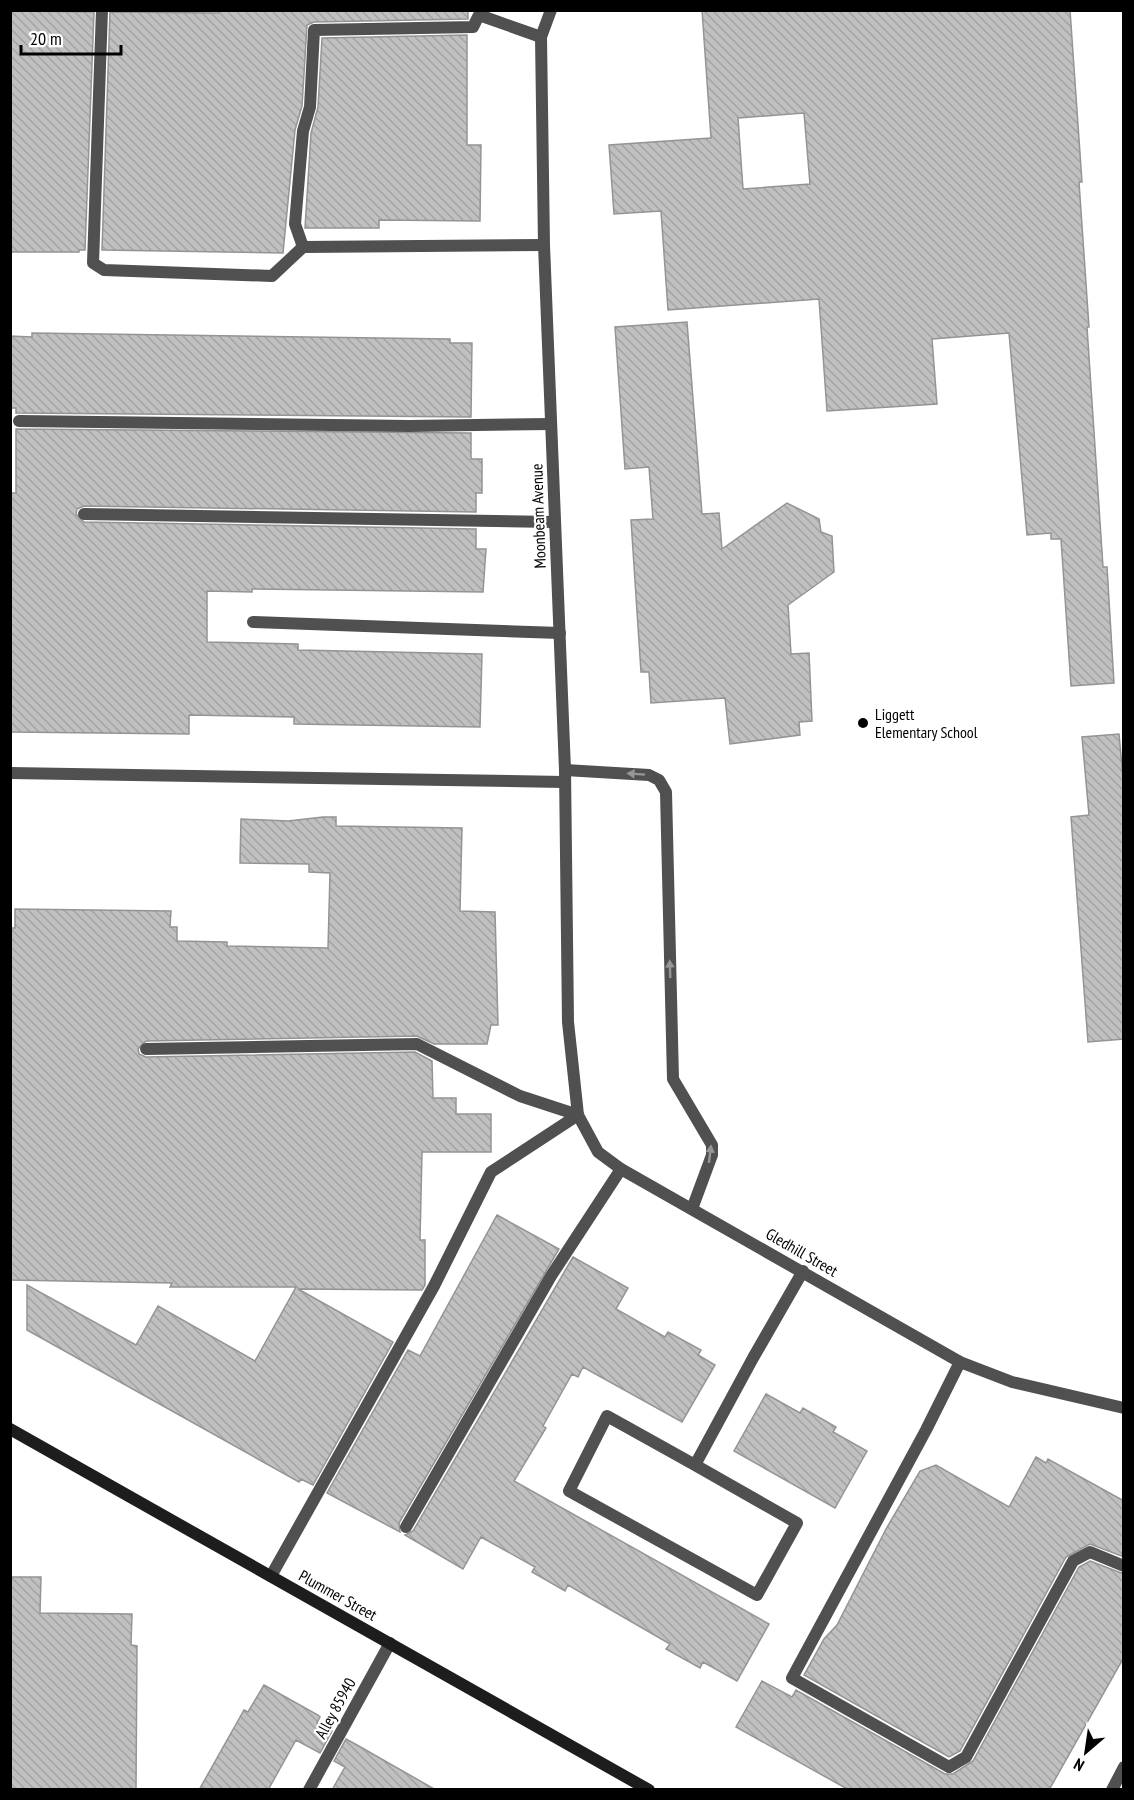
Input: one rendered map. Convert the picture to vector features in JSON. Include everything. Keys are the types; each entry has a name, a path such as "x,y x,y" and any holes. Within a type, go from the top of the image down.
{"main road":[{"name":"Plummer Street","path":"10,1429 649,1790"}],"street":[{"path":"102,10 93,263 104,270 272,276 303,247 544,245"},
{"name":"Moonbeam Avenue","path":"551,10 541,37 544,245 560,633 568,1022"},
{"path":"303,247 295,224 303,131 310,107 314,30 473,27 479,13 541,37"},
{"path":"19,421 409,426 551,424"},
{"path":"84,514 554,522"},
{"path":"254,622 560,633"},
{"path":"10,773 649,775 659,780 666,792 673,1079 712,1145 712,1155 692,1209"},
{"name":"Gledhill Street","path":"568,1022 578,1115 598,1152 621,1169 960,1362 1012,1382 1124,1408"},
{"path":"146,1049 417,1044 520,1096 578,1115"},
{"path":"272,1576 434,1286 491,1172 578,1115"},
{"path":"406,1527 551,1276 621,1169"},
{"path":"696,1465 803,1271"},
{"path":"960,1362 926,1430 792,1678 948,1767 966,1757 1073,1561 1090,1552 1124,1566"},
{"path":"608,1416 696,1465 797,1523 757,1594 569,1491 608,1416"},
{"name":"Alley 85940","path":"309,1790 390,1643"},
{"path":"1112,1790 1124,1767"}],"building":[{"path":"223,10 468,10 468,19 314,22 307,25 302,106 295,130 283,253 102,250 110,12 218,13"},
{"path":"702,10 1070,10 1082,182 1079,182 1089,327 1087,327 1103,567 1107,567 1114,683 1071,686 1061,539 1051,539 1051,533 1027,535 1009,333 932,339 937,404 827,411 819,299 668,310 661,211 614,214 609,145 711,138","holes":["804,113 810,184 743,189 738,118"]},
{"path":"10,11 94,12 85,250 79,250 79,252 10,252"},
{"path":"467,35 467,145 481,145 480,221 379,220 379,228 305,228 311,133 318,107 322,38"},
{"path":"687,322 702,514 719,513 722,549 787,503 819,519 821,532 832,536 834,572 788,605 791,654 809,653 812,721 799,722 800,735 730,744 725,698 651,703 649,672 641,672 631,520 653,519 649,467 625,469 615,327"},
{"path":"32,333 450,339 450,343 472,343 471,417 16,413 16,408 10,408 10,336 32,337"},
{"path":"16,429 471,433 471,459 482,459 482,493 476,493 476,512 84,506 77,509 76,514 84,522 476,529 476,549 486,549 483,592 252,589 252,592 207,591 207,642 298,644 298,650 482,654 480,727 294,724 294,717 189,715 189,734 10,732 10,493 16,493"},
{"path":"1119,734 1124,787 1124,1039 1088,1042 1071,817 1089,815 1082,737"},
{"path":"336,817 336,826 462,828 460,911 495,912 498,1025 491,1025 487,1044 434,1044 417,1036 146,1041 138,1049 139,1054 146,1057 415,1052 432,1061 433,1098 456,1098 456,1114 491,1114 491,1152 422,1152 420,1240 425,1240 425,1285 422,1290 298,1289 393,1342 313,1485 301,1479 299,1482 27,1330 27,1285 136,1345 158,1306 255,1361 296,1287 170,1287 172,1283 10,1280 10,928 15,928 15,909 171,911 170,927 177,927 177,941 227,942 227,946 328,948 330,873 309,872 309,864 240,863 241,819 288,821"},
{"path":"497,1215 559,1249 399,1523 400,1532 327,1493 408,1350 420,1356"},
{"path":"573,1257 628,1288 616,1309 665,1337 668,1332 701,1350 698,1355 715,1365 682,1422 583,1367 578,1377 572,1374 543,1426 546,1428 514,1481 769,1624 737,1681 703,1662 700,1668 666,1649 670,1644 568,1585 565,1591 532,1572 535,1567 481,1537 463,1569 405,1535 413,1531"},
{"path":"766,1394 800,1413 803,1408 836,1427 833,1432 867,1451 835,1508 734,1451"},
{"path":"1036,1457 1046,1463 1048,1459 1124,1501 1124,1557 1090,1544 1066,1557 960,1751 949,1757 804,1675 824,1639 837,1625 886,1529 920,1471 936,1465 1009,1507"},
{"path":"1090,1561 1124,1574 1124,1657 1049,1790 849,1790 736,1727 762,1681 792,1697 796,1690 945,1774 953,1774 973,1761 1079,1567"},
{"path":"10,1577 41,1577 40,1613 132,1614 131,1645 137,1646 136,1790 10,1790"},
{"path":"264,1685 318,1715 320,1717 317,1723 332,1731 320,1753 296,1740 268,1790 199,1790 244,1710 248,1712"},
{"path":"346,1739 436,1790 332,1790 345,1767 334,1761"}],"place":[{"name":"Liggett Elementary School","path":"863,723"}]}
